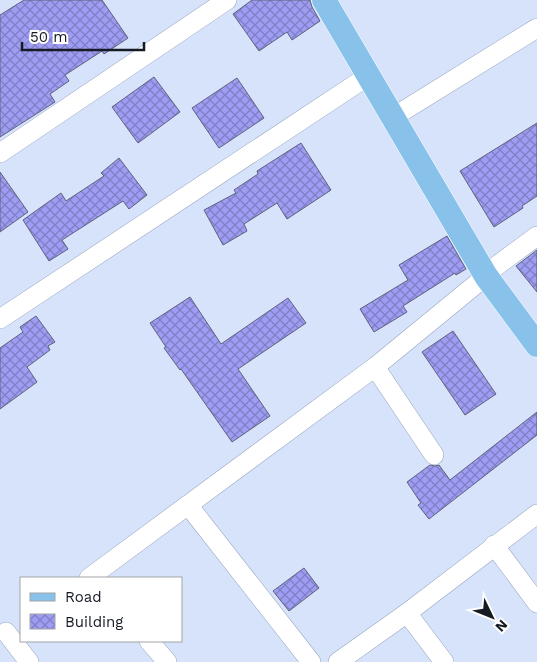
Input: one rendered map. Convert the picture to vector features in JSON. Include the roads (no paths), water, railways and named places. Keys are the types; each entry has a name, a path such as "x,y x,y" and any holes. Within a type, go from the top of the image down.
{"main road":[{"path":"324,0 368,76 537,345"},
{"path":"342,0 490,272 537,321"}],"street":[{"path":"0,153 226,0"},
{"path":"404,111 537,28"},
{"path":"0,319 368,76"},
{"path":"93,577 374,368 490,272 537,236"},
{"path":"374,368 434,455"},
{"path":"188,505 311,662"},
{"path":"338,662 537,514"},
{"path":"494,545 537,603"},
{"path":"407,612 444,662"},
{"path":"9,630 29,662"},
{"path":"150,642 166,662"}]}
